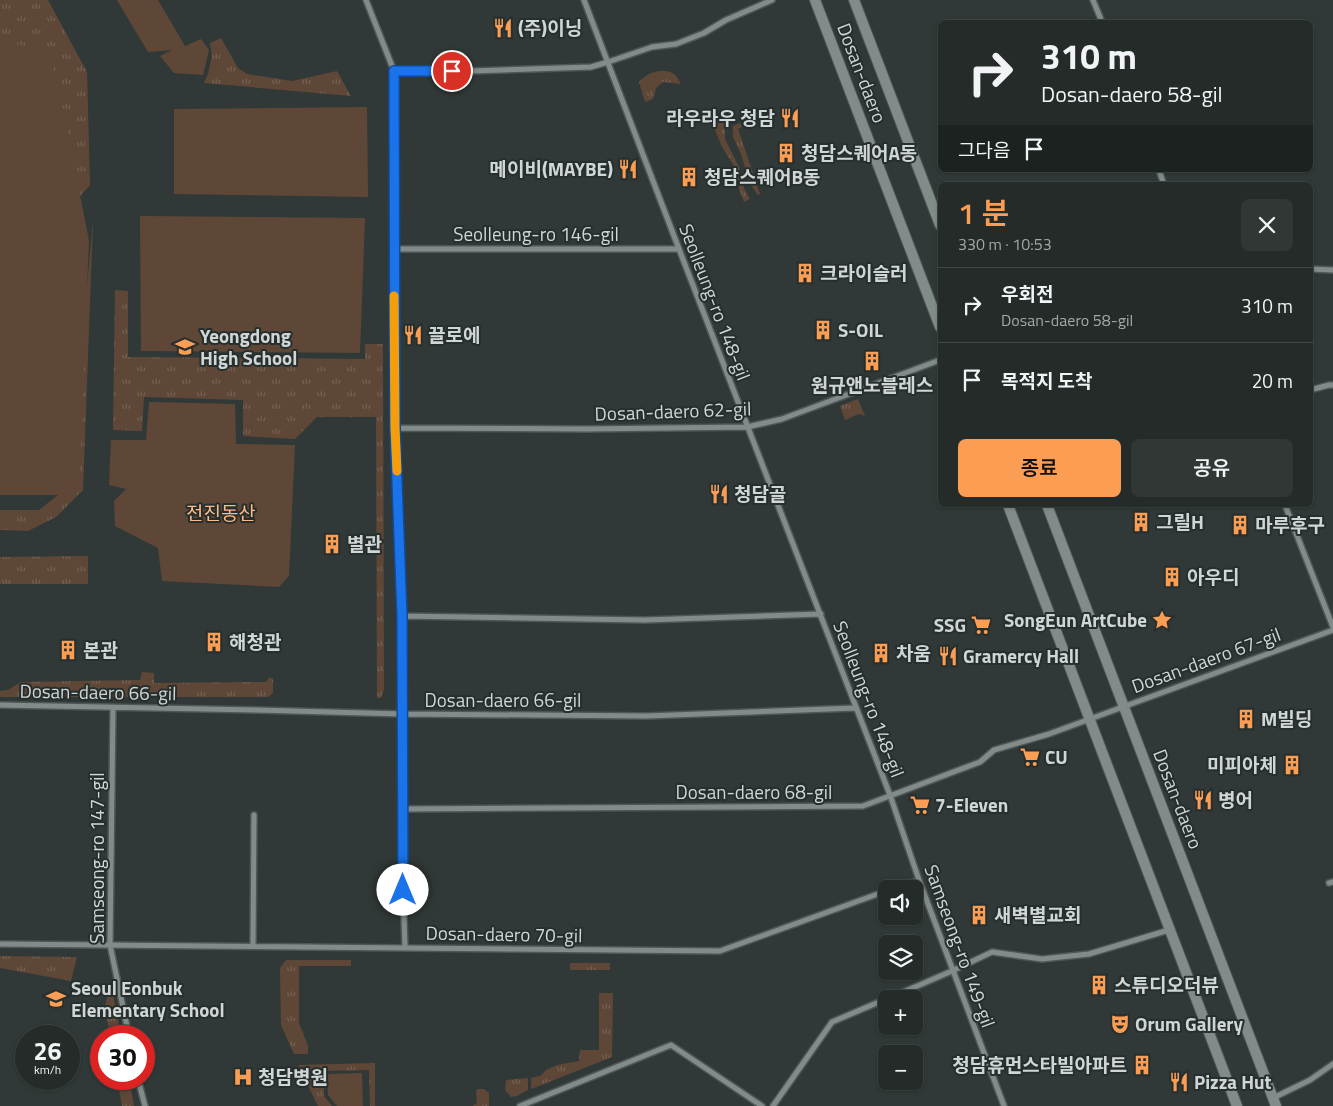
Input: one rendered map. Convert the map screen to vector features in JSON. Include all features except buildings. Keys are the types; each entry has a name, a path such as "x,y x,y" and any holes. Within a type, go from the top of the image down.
{"main road":[{"name":"Dosan-daero","path":"815,0 938,322"},
{"name":"Dosan-daero","path":"854,0 938,220"},
{"path":"1009,507 1237,1106"},
{"name":"Dosan-daero","path":"1048,507 1274,1102"}],"street":[{"path":"366,0 394,71 395,428 402,616 402,809 405,947"},
{"name":"Seolleung-ro 148-gil","path":"584,0 890,795"},
{"path":"394,71 471,71 591,66 652,47 676,44 704,33 726,20 772,0"},
{"path":"1093,0 1101,20"},
{"name":"Seolleung-ro 146-gil","path":"394,249 679,249"},
{"path":"1313,269 1333,270"},
{"name":"Dosan-daero 62-gil","path":"395,428 587,429 747,427 782,419 938,361"},
{"path":"1313,389 1333,385"},
{"path":"1286,507 1333,629"},
{"name":"Seolleung-ro 148-gil","path":"402,616 646,620 821,614"},
{"name":"Dosan-daero 67-gil","path":"1089,718 1333,629"},
{"name":"Dosan-daero 66-gil","path":"0,706 403,714 647,716 855,708"},
{"name":"Samseong-ro 147-gil","path":"113,708 110,945 128,1025"},
{"name":"Dosan-daero 68-gil","path":"402,809 863,806 980,762 994,750 1049,734 1089,718"},
{"name":"Samseong-ro 149-gil","path":"890,795 919,880"},
{"path":"253,946 254,814"},
{"name":"Samseong-ro 149-gil","path":"923,891 1004,1106"},
{"name":"Dosan-daero 70-gil","path":"0,944 720,951 878,894"},
{"path":"907,990 992,952 1042,959 1089,954 1169,930"},
{"path":"773,1106 832,1022 878,1002"},
{"path":"520,1106 671,1045 762,1106"},
{"path":"1274,1102 1333,1064"},
{"path":"141,1090 145,1106"}],"green space":[{"path":"0,0 48,0 87,72 90,185 68,210 0,46"},
{"path":"117,0 158,0 185,46 201,39 209,50 203,75 174,73 160,56 172,50 148,52"},
{"path":"221,38 238,68 247,74 292,81 337,71 351,96 204,83 212,56 210,43"},
{"path":"0,43 11,43 35,48 53,68 60,92 89,241 79,486 58,495 0,495"},
{"path":"660,71 673,73 681,84 663,82 656,88 653,99 645,102 639,82 649,74"},
{"path":"367,107 368,197 174,194 174,109"},
{"path":"715,115 724,117 725,139 739,167 744,188 750,199 744,202 739,189 736,169 722,147 714,127"},
{"path":"740,123 742,127 738,129 760,194 758,195 750,184 741,154 733,137 733,126"},
{"path":"140,216 365,218 360,353 141,351"},
{"path":"93,221 83,490 56,517 28,531 0,530 0,510 39,510 58,495 69,481"},
{"path":"115,290 128,291 128,357 365,359 365,344 383,344 384,689 381,698 377,698 376,417 317,417 295,439 243,436 243,400 144,397 142,431 113,430"},
{"path":"858,399 865,416 859,414 845,420 840,406"},
{"name":"전진동산","path":"149,402 235,404 236,444 295,445 289,576 279,587 162,581 158,548 115,526 114,501 126,489 109,485 111,440 146,440"},
{"path":"88,556 88,584 0,584 0,557"},
{"path":"142,672 154,673 154,683 266,682 269,678 273,678 273,693 268,697 0,697 0,691 8,690 21,682 140,680"},
{"path":"0,956 77,957 71,981 0,968"},
{"path":"286,960 351,960 351,966 299,966 299,1023 308,1046 308,1054 294,1054 281,1025 280,968"},
{"path":"570,963 610,963 610,970 570,970"},
{"path":"112,989 119,1025 108,1025 105,1006 109,990"},
{"path":"599,993 613,993 612,1057 531,1089 531,1078 540,1076 546,1070 557,1065 579,1061 580,1050 599,1050"},
{"path":"375,1063 375,1106 370,1106 369,1070 324,1071 324,1096 332,1106 318,1106 298,1065"},
{"path":"362,1073 363,1106 337,1106 328,1095 327,1074"},
{"path":"528,1078 528,1090 517,1096 511,1097 505,1090 506,1080"},
{"path":"484,1089 489,1093 489,1106 472,1106 477,1103 476,1091"},
{"path":"119,1090 131,1090 134,1106 122,1106"}],"slow traffic":[{"path":"394,296 397,471"}],"place":[{"name":"(주)이닝","path":"503,28"},
{"name":"라우라우 청담","path":"790,118"},
{"name":"청담스퀘어A동","path":"786,153"},
{"name":"메이비(MAYBE)","path":"628,169"},
{"name":"청담스퀘어B동","path":"689,177"},
{"name":"크라이슬러","path":"805,273"},
{"name":"S-OIL","path":"823,330"},
{"name":"끌로에","path":"413,335"},
{"name":"Yeongdong High School","path":"185,347"},
{"name":"원규앤노블레스","path":"872,361"},
{"name":"청담골","path":"719,494"},
{"name":"그릴H","path":"1141,522"},
{"name":"마루후구","path":"1240,525"},
{"name":"별관","path":"332,544"},
{"name":"아우디","path":"1172,577"},
{"name":"SongEun ArtCube","path":"1162,620"},
{"name":"SSG","path":"981,625"},
{"name":"해청관","path":"214,642"},
{"name":"본관","path":"68,650"},
{"name":"차움","path":"881,653"},
{"name":"Gramercy Hall","path":"948,656"},
{"name":"M빌딩","path":"1246,719"},
{"name":"CU","path":"1030,757"},
{"name":"미피아체","path":"1292,765"},
{"name":"병어","path":"1203,800"},
{"name":"7-Eleven","path":"920,805"},
{"name":"새벽별교회","path":"979,915"},
{"name":"스튜디오더뷰","path":"1099,985"},
{"name":"Seoul Eonbuk Elementary School","path":"56,999"},
{"name":"Orum Gallery","path":"1120,1024"},
{"name":"청담휴먼스타빌아파트","path":"1142,1065"},
{"name":"청담병원","path":"243,1077"},
{"name":"Pizza Hut","path":"1179,1082"}],"route":[{"path":"403,890 402,616 395,428 394,71 452,71"}]}
